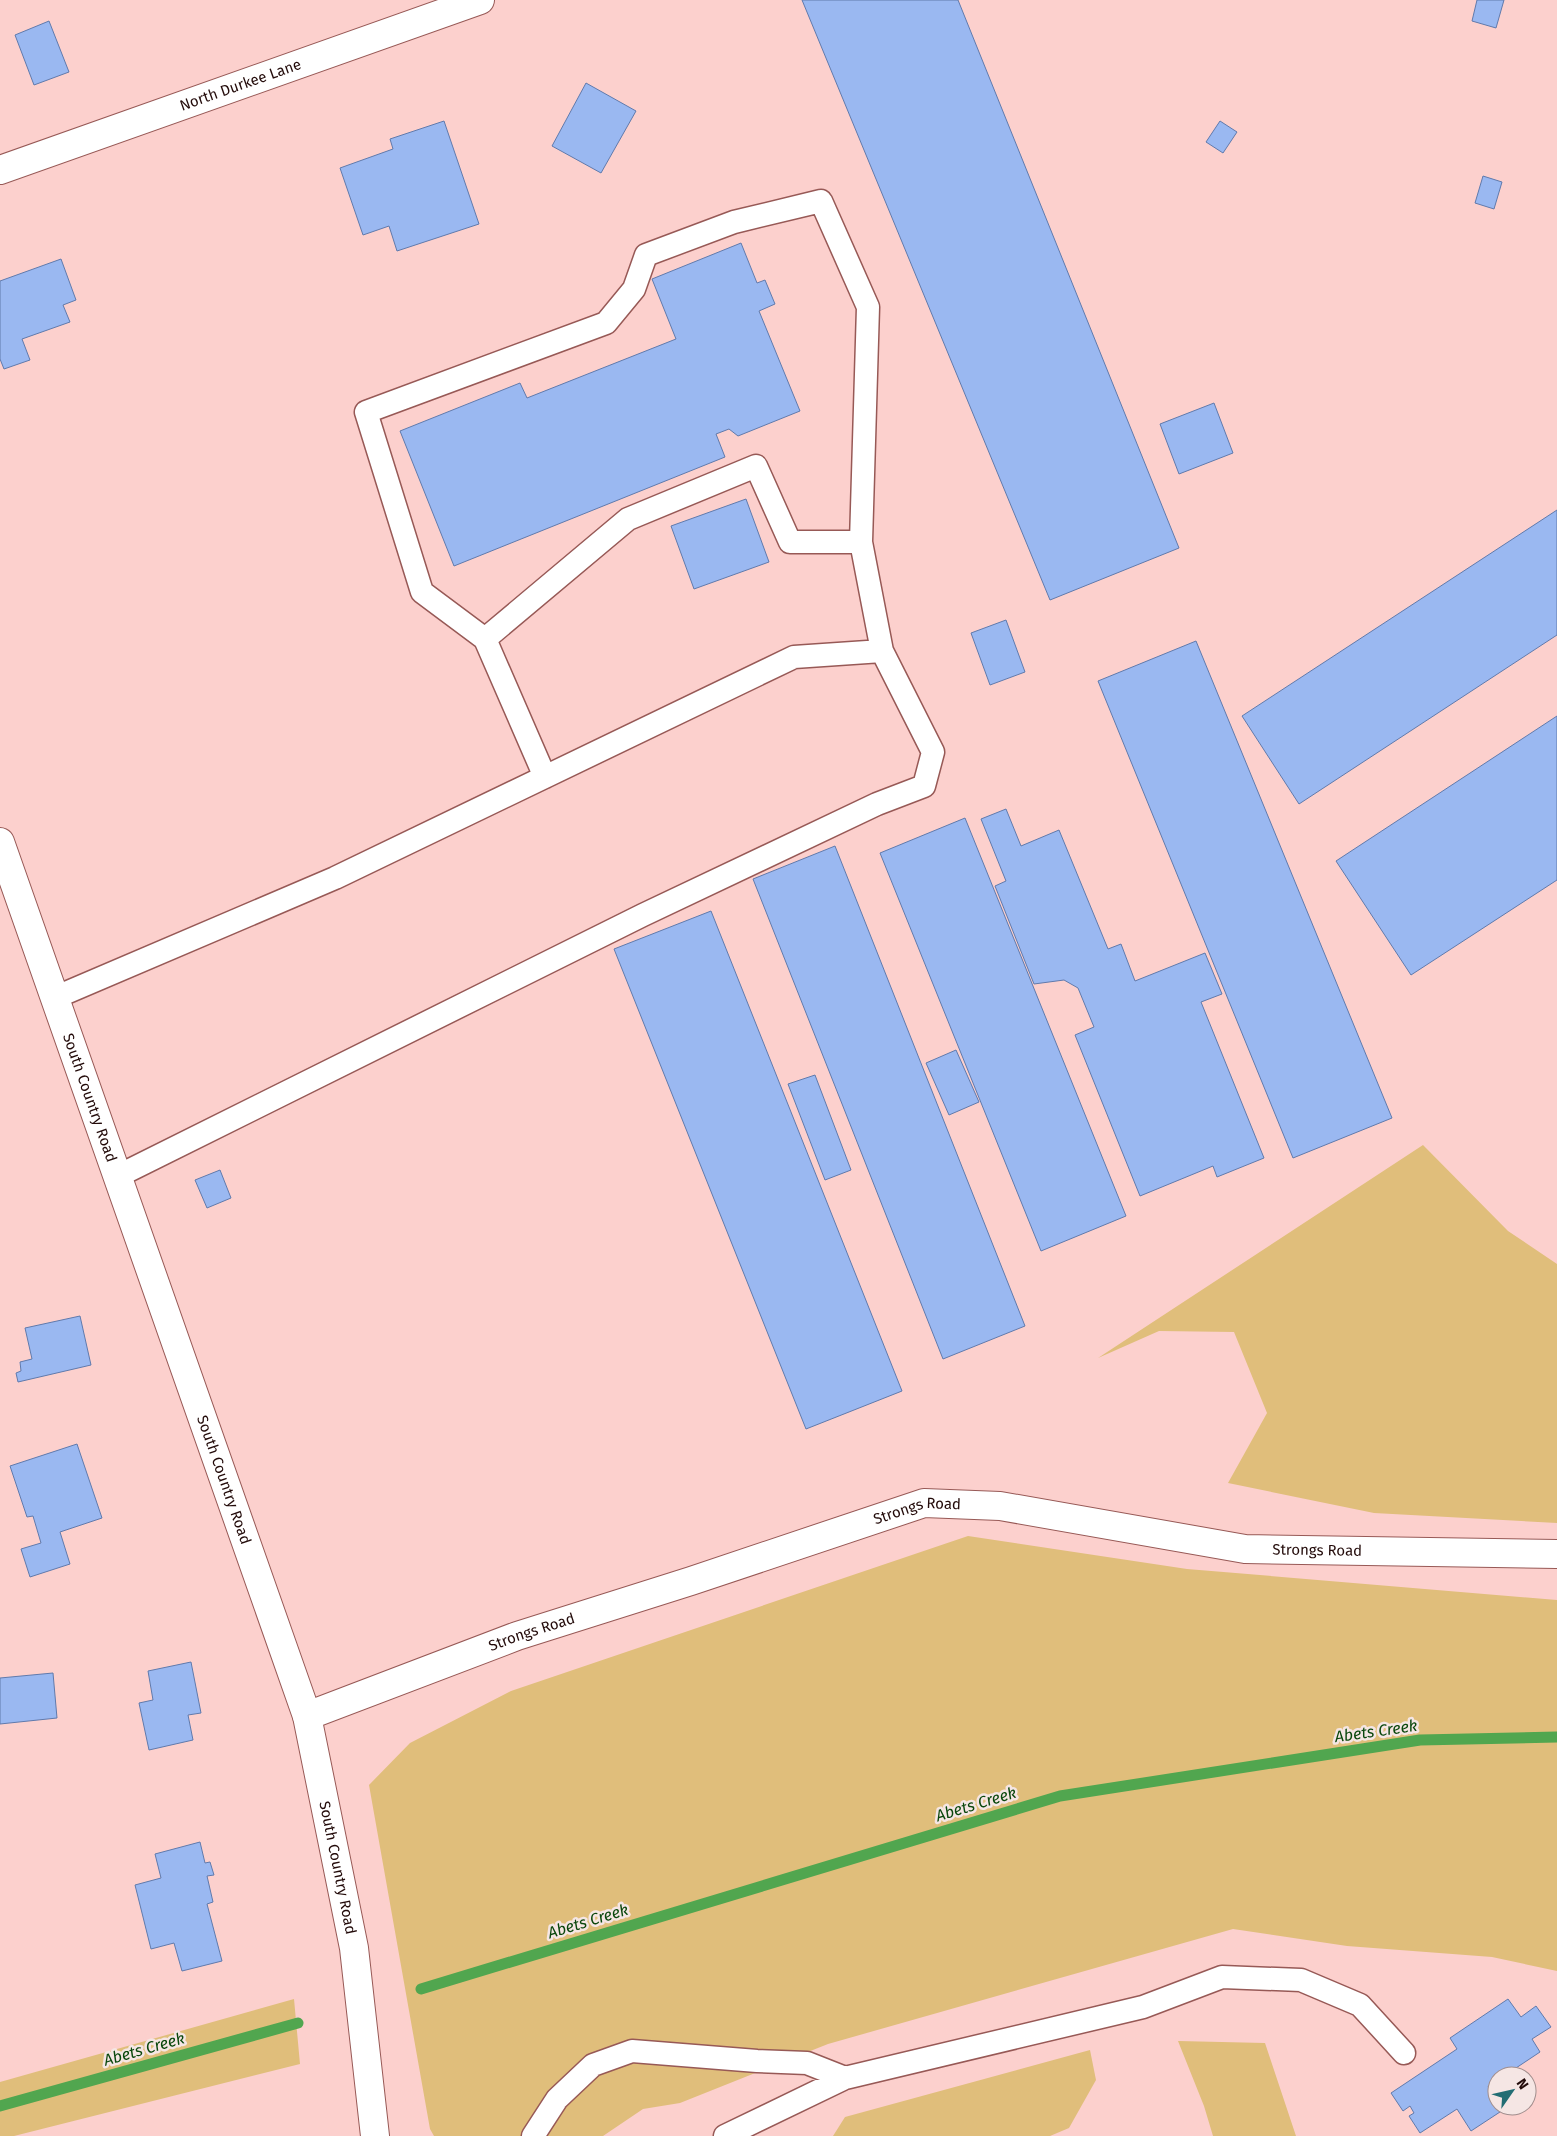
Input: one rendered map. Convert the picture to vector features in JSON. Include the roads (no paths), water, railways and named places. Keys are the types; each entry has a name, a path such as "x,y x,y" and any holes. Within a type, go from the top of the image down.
{"street":[{"name":"North Durkee Lane","path":"0,170 480,0"},
{"name":"South Country Road","path":"0,842 307,1716 354,1948 375,2136"},
{"name":"Strongs Road","path":"307,1716 516,1636 691,1582 924,1503 1000,1506 1245,1549 1557,1554"}],"lane":[{"path":"118,1176 652,911 877,804 924,786 933,752 882,651 861,542 868,307 821,201 734,222 646,255 634,289 606,323 366,412 422,592 485,639 545,777"},
{"path":"485,639 628,519 756,466 790,542 861,542"},
{"path":"54,998 335,878 794,656 882,651"},
{"path":"725,2136 845,2078 1143,2007 1222,1977 1302,1980 1352,2001 1360,2005 1404,2054"},
{"path":"534,2136 557,2099 593,2065 632,2051 807,2063 845,2078"}],"waterway":[{"name":"Abets Creek","path":"421,1989 1060,1796 1420,1740 1557,1737"},
{"name":"Abets Creek","path":"0,2106 298,2023"}]}
